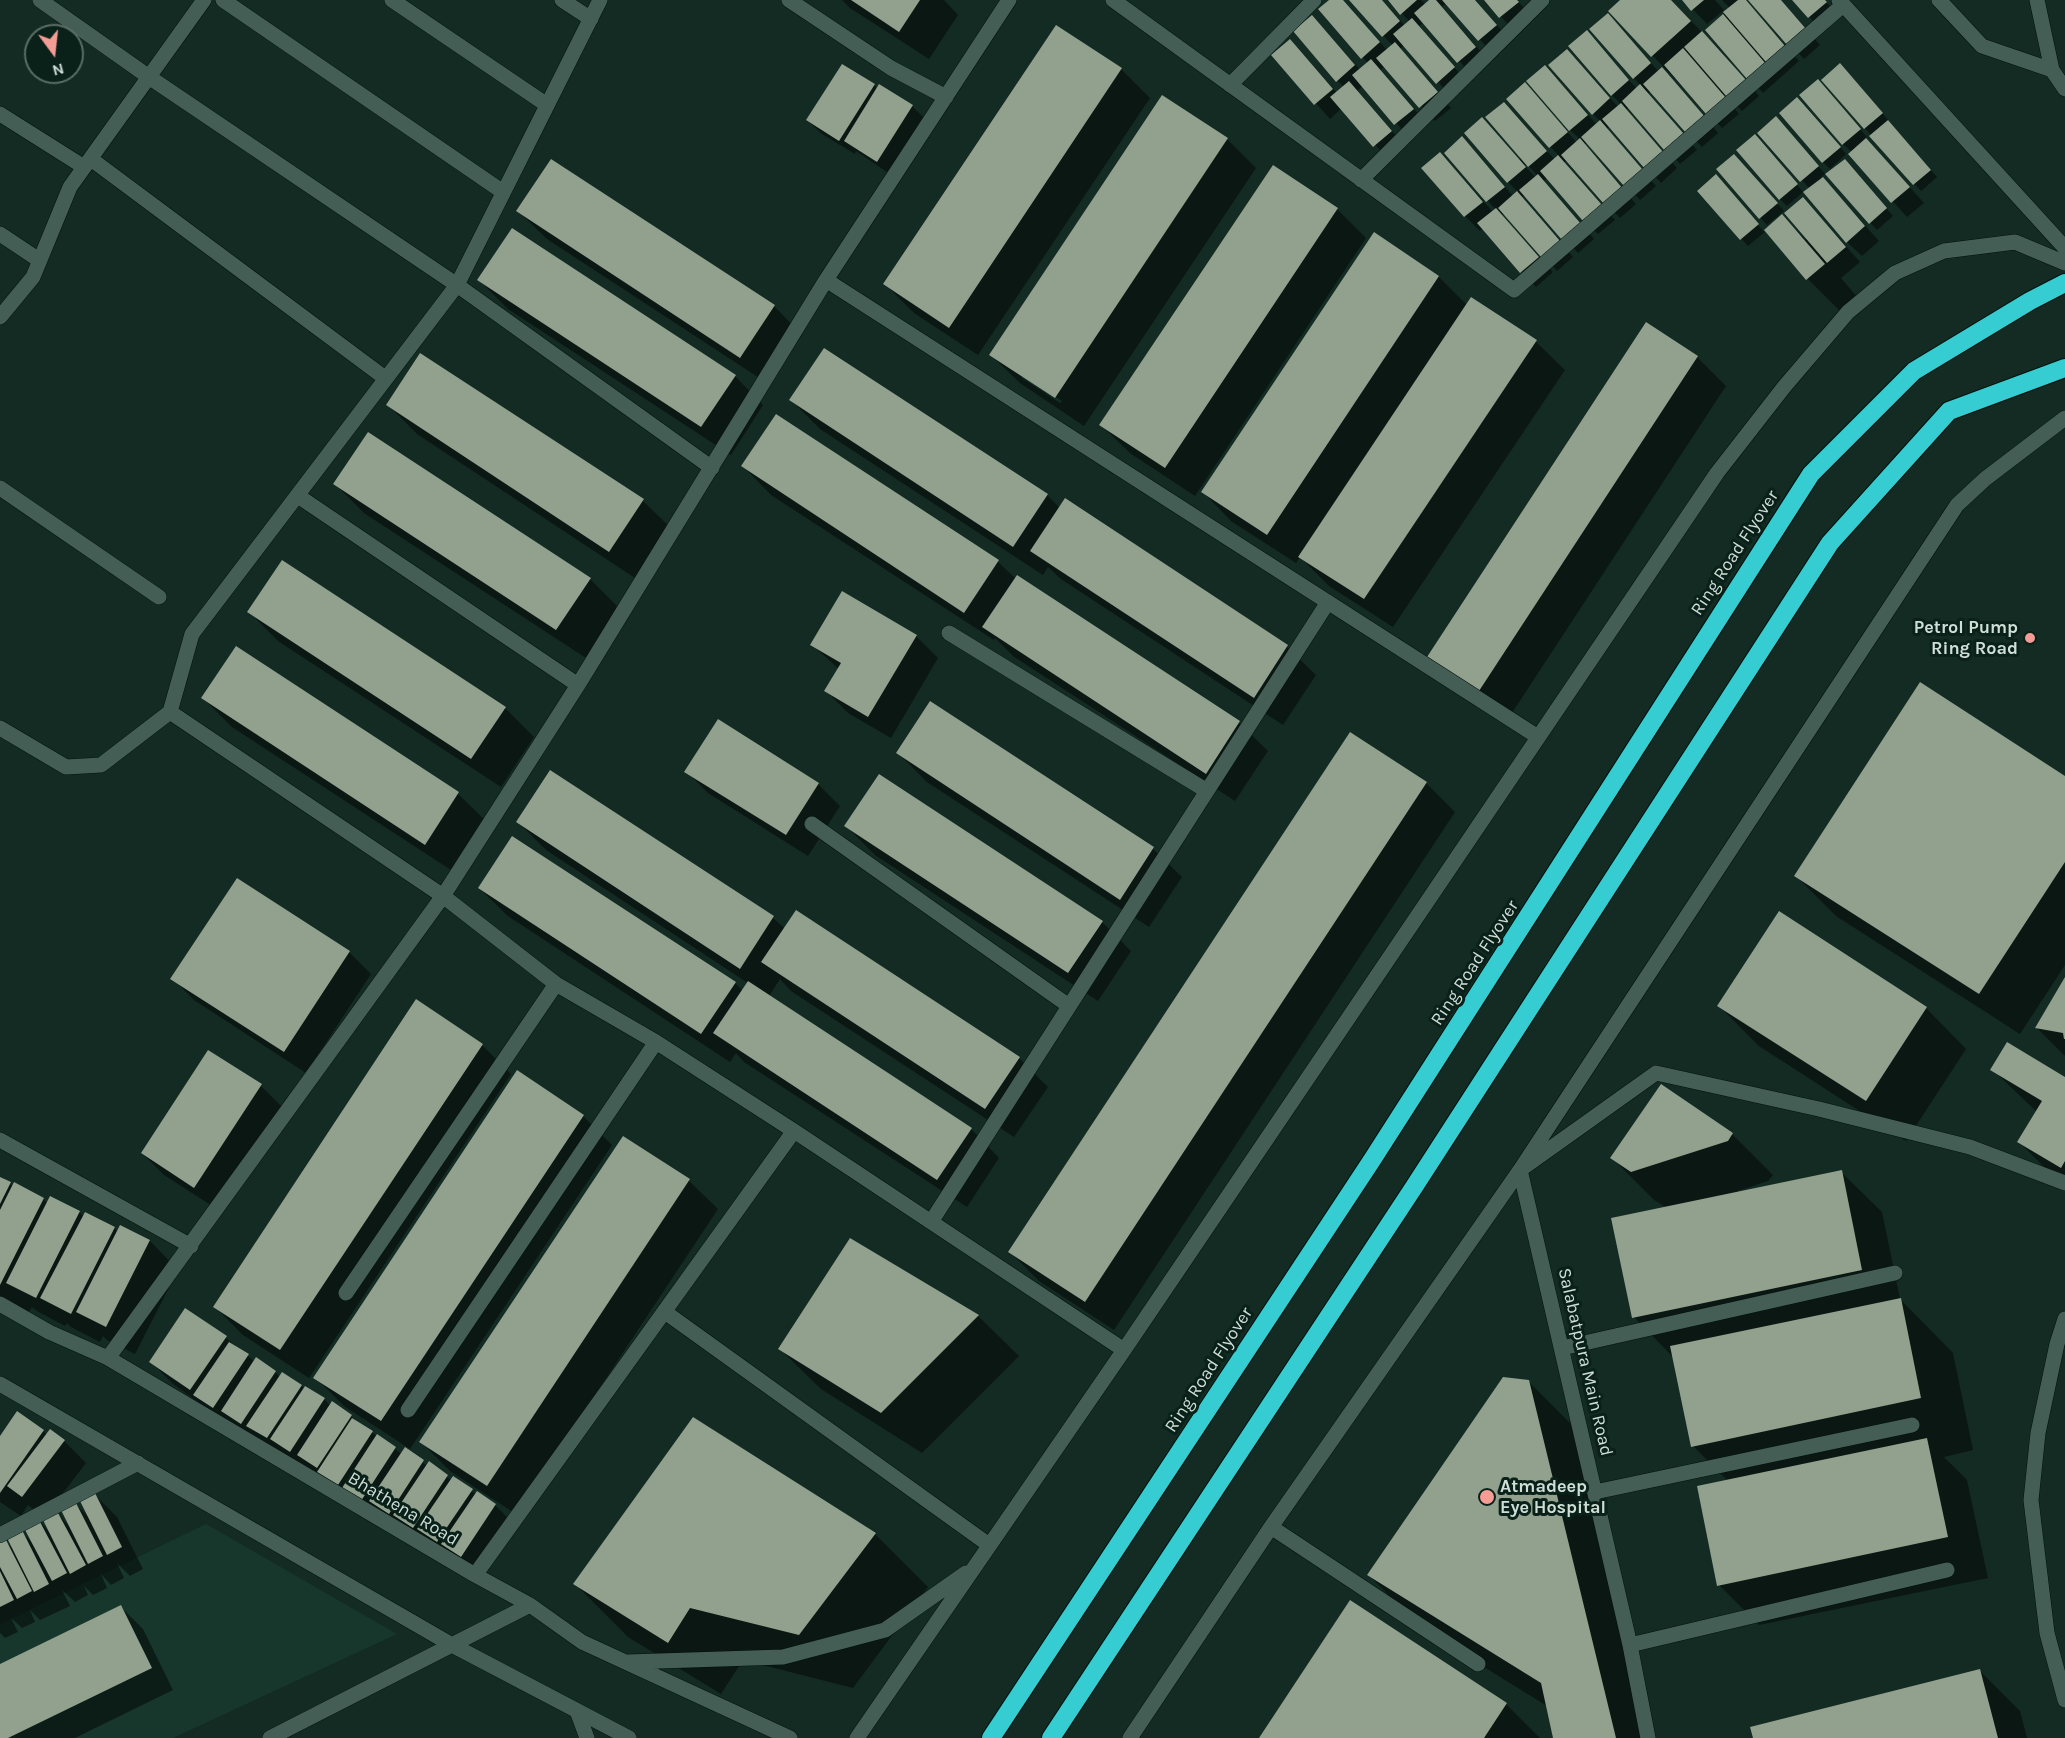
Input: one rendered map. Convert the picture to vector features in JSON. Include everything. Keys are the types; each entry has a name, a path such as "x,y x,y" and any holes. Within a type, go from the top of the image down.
{"highway":[{"name":"Ring Road Flyover","path":"991,1738 1379,1150 1812,474 1914,371 2030,301 2065,283"},
{"path":"1051,1738 1414,1187 1830,543 1949,411 2065,368"}],"street":[{"path":"40,0 457,285 711,468"},
{"path":"0,317 33,277 70,187 204,0"},
{"path":"223,0 503,192"},
{"path":"392,0 547,105"},
{"path":"562,0 591,19"},
{"path":"0,728 66,767 101,765 170,712 192,634 457,285 600,0"},
{"path":"789,0 891,68 946,97"},
{"path":"108,1358 443,896 578,685 826,280 1009,0"},
{"path":"1113,0 1514,290 1841,2 2065,249"},
{"path":"1230,85 1314,0"},
{"path":"1361,180 1542,0"},
{"path":"1939,0 1982,46 2052,70"},
{"path":"2037,0 2052,70 2065,89"},
{"path":"0,114 88,163 385,378"},
{"path":"0,234 39,260"},
{"path":"858,1738 1125,1350 1717,473 1784,387 1848,312 1894,273 1944,251 2015,242 2065,263"},
{"path":"826,280 1538,737"},
{"path":"1130,1738 1271,1527 1520,1170 1958,505 1985,479 2065,418"},
{"path":"0,488 159,597"},
{"path":"298,496 578,685"},
{"path":"931,1222 1328,602"},
{"path":"949,633 1207,791"},
{"path":"170,712 443,896 556,984 656,1042 1125,1350"},
{"path":"812,824 1069,1006"},
{"path":"346,1293 556,984"},
{"path":"408,1410 656,1042"},
{"path":"1520,1170 1656,1073 1819,1109 1970,1147 2065,1183"},
{"path":"475,1575 794,1131"},
{"path":"0,1140 191,1246"},
{"name":"Salabatpura Main Road","path":"1520,1170 1630,1645 1648,1738"},
{"path":"1562,1347 1895,1273"},
{"name":"Bhathena Road","path":"0,1304 49,1332 108,1358 475,1575 530,1605 582,1642 790,1738"},
{"path":"664,1312 989,1545"},
{"path":"2065,1319 2057,1344 2038,1433 2031,1500 2047,1633 2065,1700"},
{"path":"0,1384 452,1646 629,1738"},
{"path":"1595,1492 1912,1425"},
{"path":"0,1535 138,1463"},
{"path":"1271,1527 1479,1664"},
{"path":"624,1662 783,1657 885,1630 974,1567"},
{"path":"1630,1645 1947,1570"},
{"path":"280,1736 530,1605"},
{"path":"577,1711 587,1738"}],"shaded area":[{"path":"206,1524 397,1634 173,1738 0,1738 0,1624"}],"building":[{"path":"851,0 920,0 899,32"},
{"path":"1329,0 1343,0 1380,42 1361,59 1318,9"},
{"path":"1349,0 1382,0 1400,21 1382,37"},
{"path":"1388,0 1417,0 1400,15"},
{"path":"1429,0 1436,0 1476,47 1457,63 1414,13"},
{"path":"1442,0 1475,0 1497,25 1478,41"},
{"path":"1484,0 1517,0 1519,2 1499,18"},
{"path":"1620,0 1671,0 1691,21 1651,57 1608,11"},
{"path":"1682,0 1704,0 1691,11"},
{"path":"1738,0 1746,0 1785,46 1766,62 1723,12"},
{"path":"1748,0 1781,0 1806,29 1788,46"},
{"path":"1792,0 1825,0 1827,2 1808,18"},
{"path":"1608,13 1651,63 1633,79 1589,29"},
{"path":"1723,14 1766,64 1747,79 1705,30"},
{"path":"1312,15 1355,65 1336,82 1293,31"},
{"path":"1412,18 1455,67 1436,84 1393,34"},
{"path":"1056,25 1122,68 949,328 883,284"},
{"path":"1587,30 1629,80 1611,96 1568,46"},
{"path":"1702,31 1746,80 1727,97 1684,47"},
{"path":"1290,39 1333,89 1314,105 1271,55"},
{"path":"1395,42 1438,92 1419,108 1376,58"},
{"path":"1683,48 1726,98 1706,114 1664,65"},
{"path":"1567,49 1610,98 1592,115 1548,65"},
{"path":"1371,59 1414,109 1394,125 1352,75"},
{"path":"1840,63 1883,113 1864,129 1821,80"},
{"path":"842,64 875,84 839,141 806,120"},
{"path":"1545,65 1588,115 1569,131 1526,81"},
{"path":"1662,67 1705,117 1686,133 1643,84"},
{"path":"1818,79 1861,129 1842,145 1799,95"},
{"path":"1349,81 1392,131 1373,147 1330,97"},
{"path":"1525,82 1568,132 1549,148 1506,99"},
{"path":"879,84 913,105 877,162 844,141"},
{"path":"1640,84 1684,134 1664,150 1622,101"},
{"path":"1162,95 1228,138 1055,398 989,355"},
{"path":"1797,97 1841,147 1822,163 1779,113"},
{"path":"1504,102 1547,151 1528,167 1485,117"},
{"path":"1621,103 1664,153 1645,169 1602,119"},
{"path":"1776,116 1819,166 1800,182 1757,133"},
{"path":"1482,117 1526,167 1507,183 1464,133"},
{"path":"1600,120 1643,170 1624,186 1581,137"},
{"path":"1888,120 1931,170 1913,185 1869,136"},
{"path":"1755,134 1798,184 1779,200 1736,150"},
{"path":"1462,136 1505,187 1486,202 1444,153"},
{"path":"1580,138 1623,189 1604,204 1561,155"},
{"path":"1866,138 1910,187 1891,203 1848,154"},
{"path":"1440,152 1483,202 1464,217 1421,168"},
{"path":"1734,154 1778,203 1759,219 1716,169"},
{"path":"1558,155 1602,205 1583,221 1540,171"},
{"path":"551,159 775,305 740,358 516,211"},
{"path":"1845,159 1887,208 1869,224 1825,174"},
{"path":"1273,165 1338,208 1165,468 1099,425"},
{"path":"1538,174 1581,224 1562,240 1519,190"},
{"path":"1716,174 1759,224 1740,240 1697,191"},
{"path":"1823,177 1865,226 1846,243 1803,192"},
{"path":"1517,191 1560,241 1541,257 1498,208"},
{"path":"1803,197 1846,247 1827,263 1784,213"},
{"path":"1496,208 1539,257 1520,273 1477,223"},
{"path":"1782,214 1825,264 1806,280 1764,230"},
{"path":"512,228 736,375 701,427 477,280"},
{"path":"1374,232 1439,276 1267,535 1201,492"},
{"path":"1471,297 1537,340 1364,599 1298,557"},
{"path":"1646,322 1698,356 1479,691 1427,657"},
{"path":"824,348 1048,494 1013,547 789,400"},
{"path":"420,353 644,499 609,552 386,405"},
{"path":"776,414 999,560 964,613 741,466"},
{"path":"368,432 591,578 556,630 333,484"},
{"path":"1065,498 1288,645 1254,698 1030,551"},
{"path":"282,560 506,707 471,759 247,612"},
{"path":"1017,575 1240,721 1206,774 982,627"},
{"path":"842,591 917,635 868,717 824,691 841,663 810,645"},
{"path":"236,646 459,792 425,845 201,698"},
{"path":"1920,682 2065,776 2065,862 1979,994 1794,876"},
{"path":"930,701 1154,847 1120,900 896,753"},
{"path":"718,719 819,783 786,835 684,772"},
{"path":"1350,732 1427,782 1085,1302 1008,1252"},
{"path":"550,770 774,916 740,969 516,822"},
{"path":"879,774 1103,921 1068,973 844,826"},
{"path":"512,836 736,982 701,1034 478,888"},
{"path":"237,878 350,951 284,1052 170,979"},
{"path":"796,910 1020,1057 985,1109 761,962"},
{"path":"1779,911 1927,1007 1866,1101 1717,1006"},
{"path":"2065,977 2064,1039 2063,1033 2035,1028"},
{"path":"748,981 972,1128 937,1180 713,1033"},
{"path":"416,999 483,1044 280,1350 213,1307"},
{"path":"2007,1042 2065,1077 2065,1161 2061,1168 2017,1142 2042,1101 1990,1070"},
{"path":"208,1050 262,1084 194,1188 141,1153"},
{"path":"517,1070 584,1115 381,1421 313,1378"},
{"path":"1661,1084 1733,1133 1728,1141 1631,1172 1610,1158"},
{"path":"623,1136 690,1179 487,1486 419,1442"},
{"path":"1842,1170 1862,1270 1632,1318 1611,1218"},
{"path":"0,1177 11,1182 0,1204"},
{"path":"14,1182 44,1198 0,1285 0,1210"},
{"path":"50,1196 80,1211 36,1298 6,1283"},
{"path":"85,1212 115,1227 71,1314 40,1298"},
{"path":"120,1225 150,1240 106,1327 76,1312"},
{"path":"850,1238 979,1315 881,1413 778,1349"},
{"path":"1901,1298 1921,1398 1691,1447 1670,1346"},
{"path":"185,1308 227,1336 190,1390 149,1362"},
{"path":"229,1342 249,1354 213,1408 193,1395"},
{"path":"256,1357 276,1371 241,1424 221,1411"},
{"path":"282,1372 302,1385 267,1438 246,1426"},
{"path":"1503,1377 1529,1380 1616,1738 1553,1738 1541,1683 1367,1575"},
{"path":"305,1386 325,1398 290,1452 270,1439"},
{"path":"332,1401 352,1415 317,1468 297,1455"},
{"path":"17,1411 44,1430 0,1493 0,1436"},
{"path":"693,1417 876,1533 799,1635 690,1608 668,1643 573,1584"},
{"path":"352,1418 373,1431 338,1485 317,1472"},
{"path":"50,1429 65,1440 22,1497 7,1486"},
{"path":"377,1434 396,1447 361,1501 342,1488"},
{"path":"1927,1438 1948,1537 1717,1586 1697,1486"},
{"path":"405,1447 424,1460 389,1514 369,1501"},
{"path":"429,1461 448,1475 413,1528 393,1515"},
{"path":"453,1476 473,1489 437,1542 417,1529"},
{"path":"477,1491 496,1504 461,1557 441,1544"},
{"path":"95,1493 122,1547 107,1555 80,1501"},
{"path":"76,1503 103,1556 88,1564 61,1510"},
{"path":"58,1513 86,1565 70,1574 43,1520"},
{"path":"39,1520 67,1573 52,1581 24,1528"},
{"path":"22,1530 49,1584 34,1592 7,1538"},
{"path":"5,1538 32,1591 17,1599 0,1567 0,1540"},
{"path":"0,1571 14,1600 0,1607"},
{"path":"1350,1600 1507,1703 1484,1738 1259,1738"},
{"path":"121,1605 152,1668 8,1738 0,1738 0,1664"},
{"path":"1980,1669 1998,1738 1753,1738 1750,1727"}],"place":[{"name":"Petrol Pump Ring Road","path":"2030,638"},
{"name":"Atmadeep Eye Hospital","path":"1487,1497"}]}
